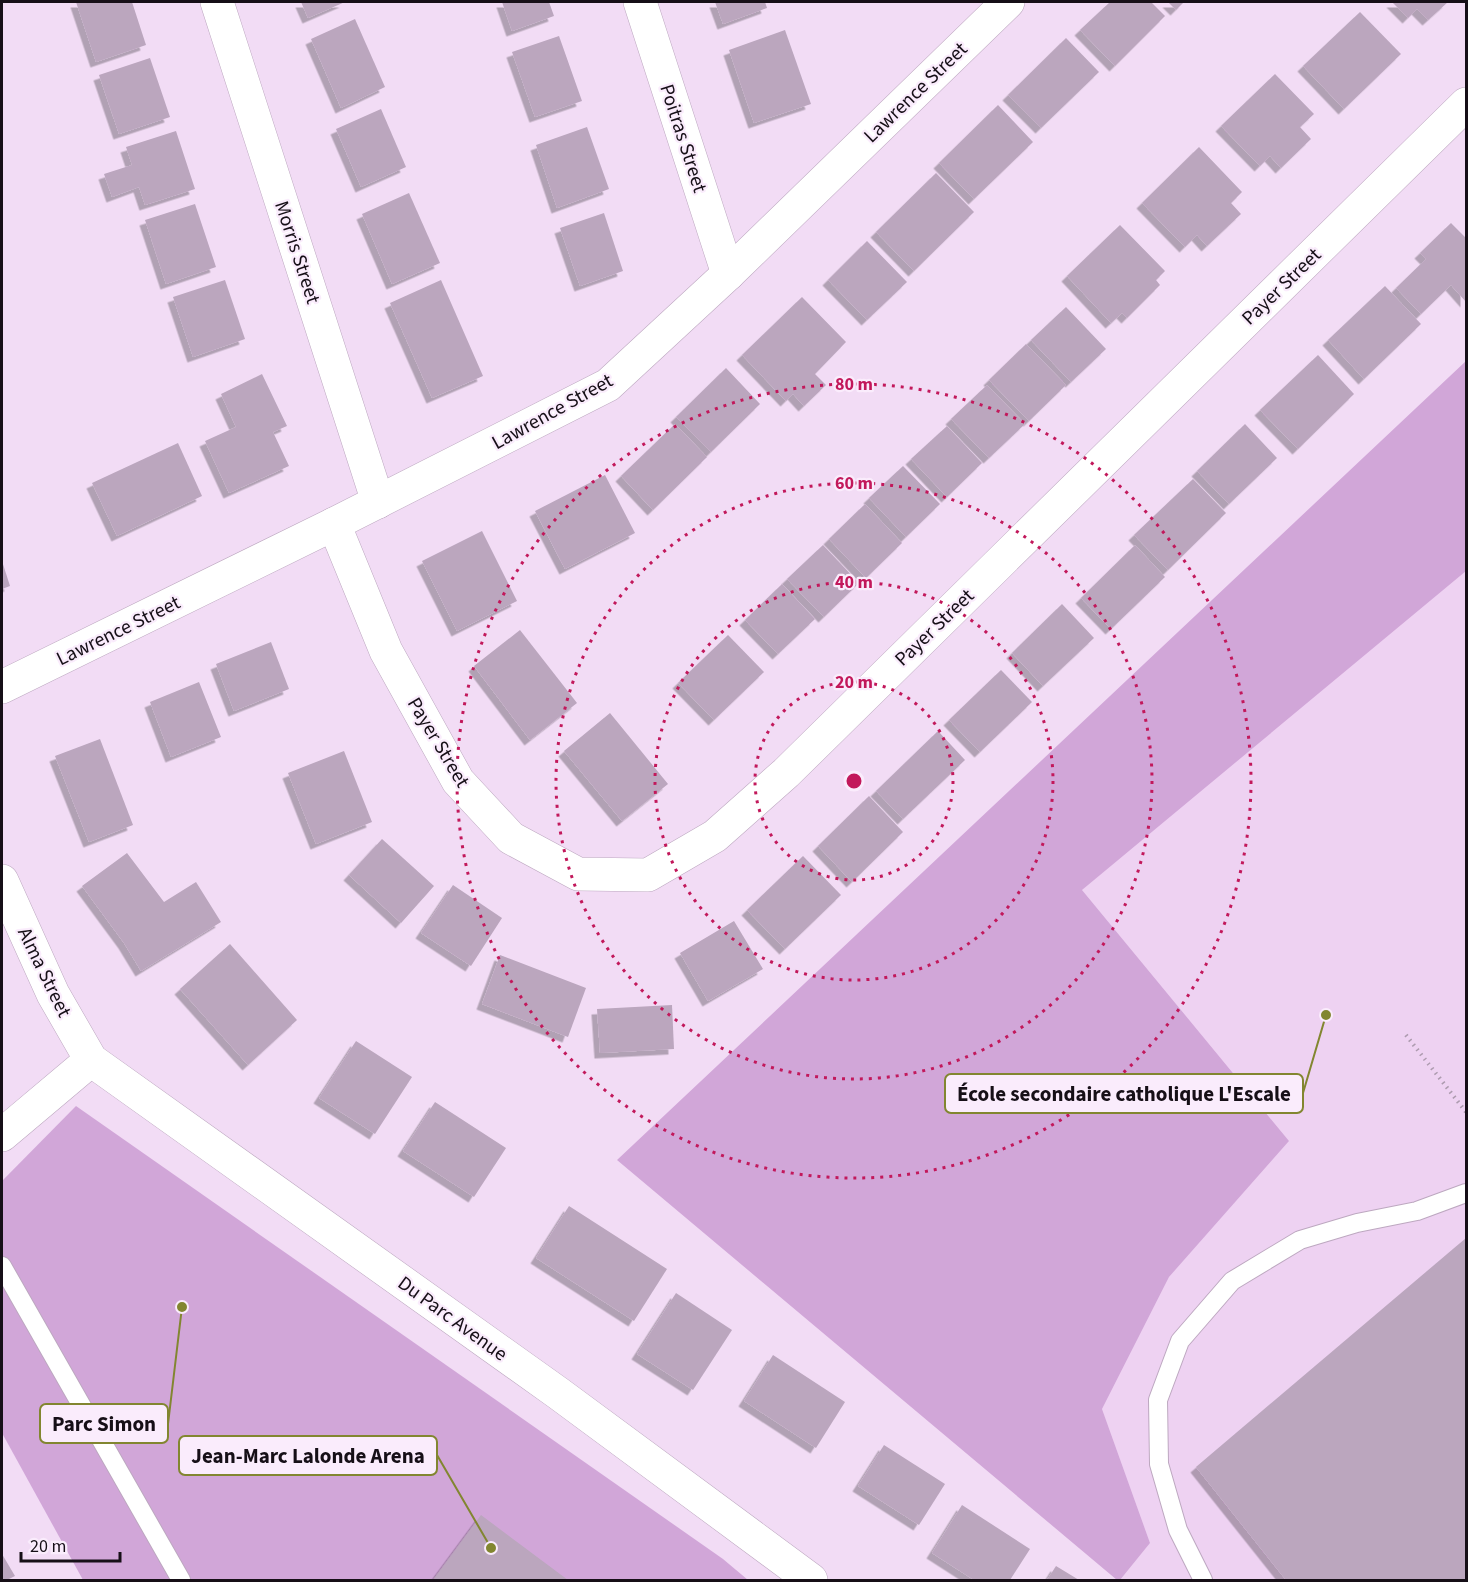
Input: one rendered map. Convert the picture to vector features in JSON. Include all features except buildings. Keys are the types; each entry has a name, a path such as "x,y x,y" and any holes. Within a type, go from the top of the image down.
{"street":[{"name":"Morris Street","path":"217,2 378,502"},
{"name":"Poitras Street","path":"640,2 728,274"},
{"name":"Lawrence Street","path":"2,687 334,524 608,385 728,274 1008,2"},
{"name":"Payer Street","path":"334,524 386,651 458,781 512,838 578,874 648,875 715,836 786,773 1467,104"},
{"name":"Alma Street","path":"2,881 53,994 91,1060"},
{"path":"2,1135 91,1060"},
{"name":"Du Parc Avenue","path":"91,1060 558,1393 811,1581"}],"lane":[{"path":"1203,1581 1178,1530 1159,1464 1158,1400 1180,1341 1232,1281 1300,1240 1357,1223 1417,1211 1467,1193"},
{"path":"2,1266 182,1581"}],"path":[{"path":"1406,1035 1467,1112"}],"shaded area":[{"path":"1466,361 1466,571 1082,890 1289,1141 1169,1277 1102,1409 1150,1543 1120,1580 1117,1580 617,1160"},
{"path":"1466,562 1466,1580 1120,1580 1150,1543 1102,1409 1169,1277 1289,1141 1082,890"},
{"path":"76,1106 723,1559 748,1580 83,1580 2,1433 2,1181"}],"place":[{"name":"École secondaire catholique L'Escale","path":"1326,1015"},
{"name":"Parc Simon","path":"182,1307"},
{"name":"Jean-Marc Lalonde Arena","path":"491,1548"}]}
